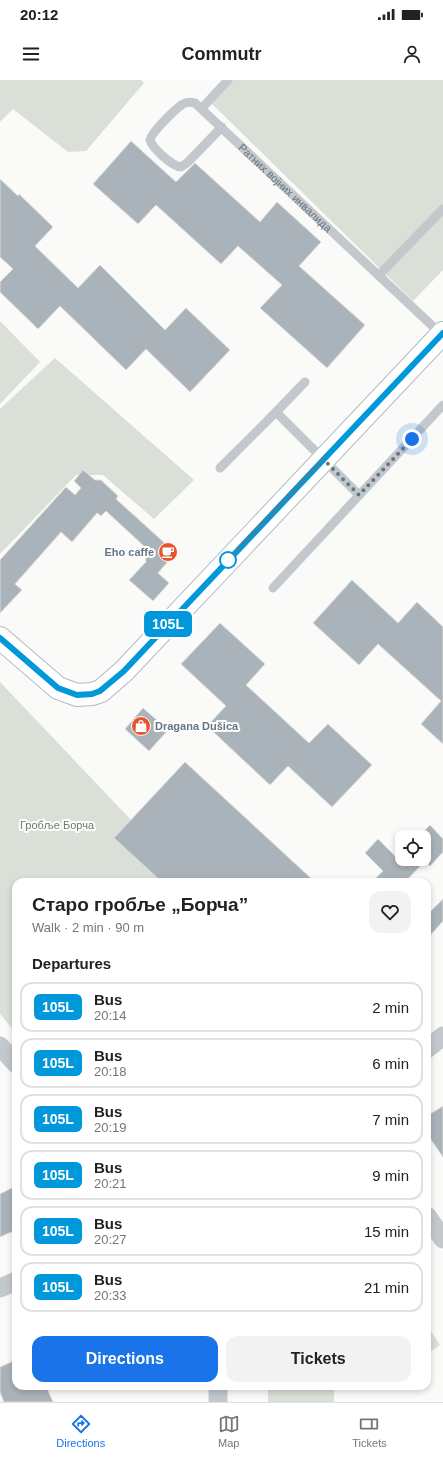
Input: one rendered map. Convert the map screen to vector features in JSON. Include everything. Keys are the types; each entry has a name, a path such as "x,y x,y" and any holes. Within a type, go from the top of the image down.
{"street":[{"name":"Ратних војних инвалида","path":"0,638 58,688 77,695 92,694 100,691 124,671 442,334"},
{"path":"431,1045 443,1036"},
{"path":"0,1046 12,1060"},
{"path":"431,1222 443,1239"},
{"path":"0,1288 12,1283"},
{"path":"218,1390 218,1402"}],"lane":[{"path":"202,108 228,80"},
{"name":"Ратних војних инвалида","path":"222,127 184,166 181,167 173,165 154,147 150,140 154,132 183,104 191,102 195,103 222,127 282,186 442,334"},
{"path":"379,275 443,208"},
{"path":"220,468 305,382"},
{"path":"273,588 443,405"},
{"path":"276,412 359,495"}],"green space":[{"path":"0,80 141,80 144,83 86,151 68,152 13,109 0,122"},
{"path":"228,80 443,80 443,270 413,301 209,101"},
{"path":"0,321 40,362 0,404"},
{"path":"55,358 194,480 154,519 103,475 76,475 0,554 0,409"},
{"name":"Гробље Борча","path":"0,682 131,820 160,878 12,878 12,1028 0,1014"},
{"path":"431,1331 440,1345 431,1351"},
{"path":"268,1390 334,1390 334,1402 268,1402"}],"building":[{"path":"131,141 176,182 195,163 260,222 277,202 321,242 299,266 365,325 327,368 260,308 282,285 238,246 221,264 156,205 138,224 93,184"},
{"path":"0,179 18,196 19,194 53,227 35,246 78,288 100,265 165,330 186,308 230,350 190,392 146,349 126,370 60,306 38,329 0,292 0,282 13,269 0,257"},
{"path":"83,470 95,480 101,480 118,496 116,499 169,547 170,559 158,573 169,583 153,601 129,580 146,562 145,547 106,511 101,516 97,513 72,542 61,532 15,584 22,590 0,613 0,560 66,487 75,495 81,488 74,481"},
{"path":"352,580 398,623 417,602 443,627 443,744 421,724 441,701 378,644 359,665 313,623"},
{"path":"220,623 265,664 246,685 309,743 328,724 372,765 332,807 288,766 270,785 207,726 226,706 181,664"},
{"path":"143,708 168,730 149,751 125,729"},
{"path":"185,762 311,878 158,878 114,838"},
{"path":"430,825 443,839 443,852 431,865 431,830 425,830"},
{"path":"378,839 395,856 395,866 420,866 409,878 376,878 383,871 365,853"},
{"path":"443,899 443,921 431,934 431,911"},
{"path":"443,1106 443,1157 431,1140 431,1114"},
{"path":"12,1188 12,1232 0,1237 0,1194"},
{"path":"12,1362 12,1390 48,1390 53,1402 4,1402 0,1392 0,1367"}],"bus line":[{"name":"105L","path":"0,638 58,688 77,695 92,694 100,691 124,671 443,333"}],"place":[{"name":"Eho caffe","path":"168,552"},
{"name":"Dragana Dušica","path":"141,726"}],"route":[{"path":"228,560 226,562 323,459 359,495 412,439"}]}
